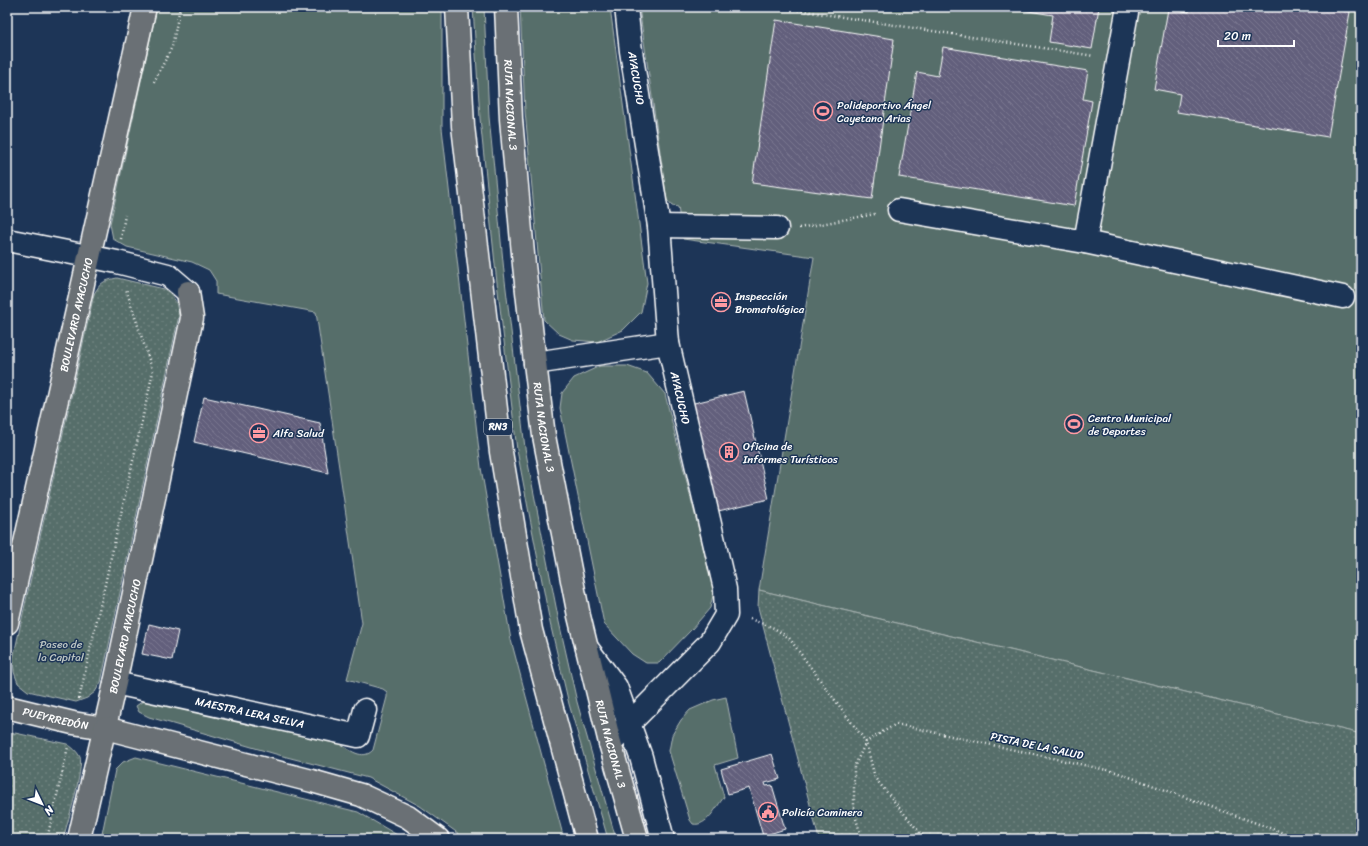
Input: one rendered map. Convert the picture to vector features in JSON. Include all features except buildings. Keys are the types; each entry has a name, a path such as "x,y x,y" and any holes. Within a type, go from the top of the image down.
{"main road":[{"name":"BOULEVARD AYACUCHO","path":"7,623 145,7"},
{"name":"RN3","path":"457,7 463,126 501,452 531,630 587,839"},
{"name":"RUTA NACIONAL 3","path":"506,7 511,119 524,264 534,363 546,443 579,616 610,743 637,839"},
{"name":"BOULEVARD AYACUCHO","path":"79,839 116,683 192,318 188,292"},
{"name":"PUEYRREDÓN","path":"7,707 73,723 105,728 312,781 360,795 408,817 438,839"}],"street":[{"name":"AYACUCHO","path":"626,7 659,226 668,343 725,589 726,615"},
{"path":"1085,242 1128,7"},
{"path":"899,210 1085,242 1343,297"},
{"path":"659,226 777,228"},
{"path":"7,240 90,256 168,274 188,292"},
{"path":"534,363 668,343"},
{"path":"610,743 710,642 726,615"},
{"path":"587,648 616,687 641,757 663,839"},
{"name":"MAESTRA LERA SELVA","path":"116,683 358,736 365,710"}],"path":[{"path":"153,85 172,47 180,7"},
{"path":"778,7 1118,60"},
{"path":"777,228 797,229 899,210"},
{"path":"47,839 153,372 117,262 125,215"},
{"path":"726,615 750,619 774,628 789,638 866,742 875,778 925,839"},
{"name":"PISTA DE LA SALUD","path":"866,742 896,724 1116,772 1300,839"},
{"path":"862,839 854,812 854,767 866,742"}],"green space":[{"path":"157,7 442,7 442,128 481,468 511,640 564,839 466,839 420,806 368,778 279,755 149,717 139,712 136,706 143,701 339,743 347,749 365,755 373,750 387,697 387,692 383,689 347,679 362,623 316,312 216,294 216,281 209,270 192,262 127,247 113,239 110,224"},
{"path":"473,7 484,7 489,117 504,272 525,448 559,622 577,702 616,839 608,839 569,704 550,623 517,450 496,274 480,118"},
{"path":"520,7 610,7 647,283 641,312 623,330 597,342 573,340 559,334 544,320 525,111"},
{"name":"Centro Municipal de Deportes","path":"639,7 1361,7 1361,734 759,590 814,257 683,239 678,207 672,206 667,200"},
{"name":"Paseo de la Capital","path":"117,278 164,289 171,294 176,302 179,315 101,682 95,692 87,698 76,702 28,691 18,683 14,672 13,659 94,294 103,283"},
{"path":"600,366 627,366 647,373 665,394 714,591 710,608 659,663 646,663 632,654 604,624 560,408 562,393 574,378"},
{"path":"759,590 1361,734 1361,839 819,839 758,607"},
{"path":"726,697 738,758 715,765 724,797 707,819 698,824 693,824 690,820 669,751 672,735 681,720 690,710 713,700"},
{"path":"15,733 67,744 74,749 80,757 80,772 63,839 7,839 7,735"},
{"path":"136,757 358,812 404,839 101,839 115,770 123,762"}],"place":[{"name":"Polideportivo Ángel Cayetano Arias","path":"823,111"},
{"name":"Inspección Bromatológica","path":"721,302"},
{"name":"Centro Municipal de Deportes","path":"1074,424"},
{"name":"Alfa Salud","path":"259,433"},
{"name":"Oficina de Informes Turísticos","path":"729,452"},
{"name":"Policía Caminera","path":"768,812"}]}
